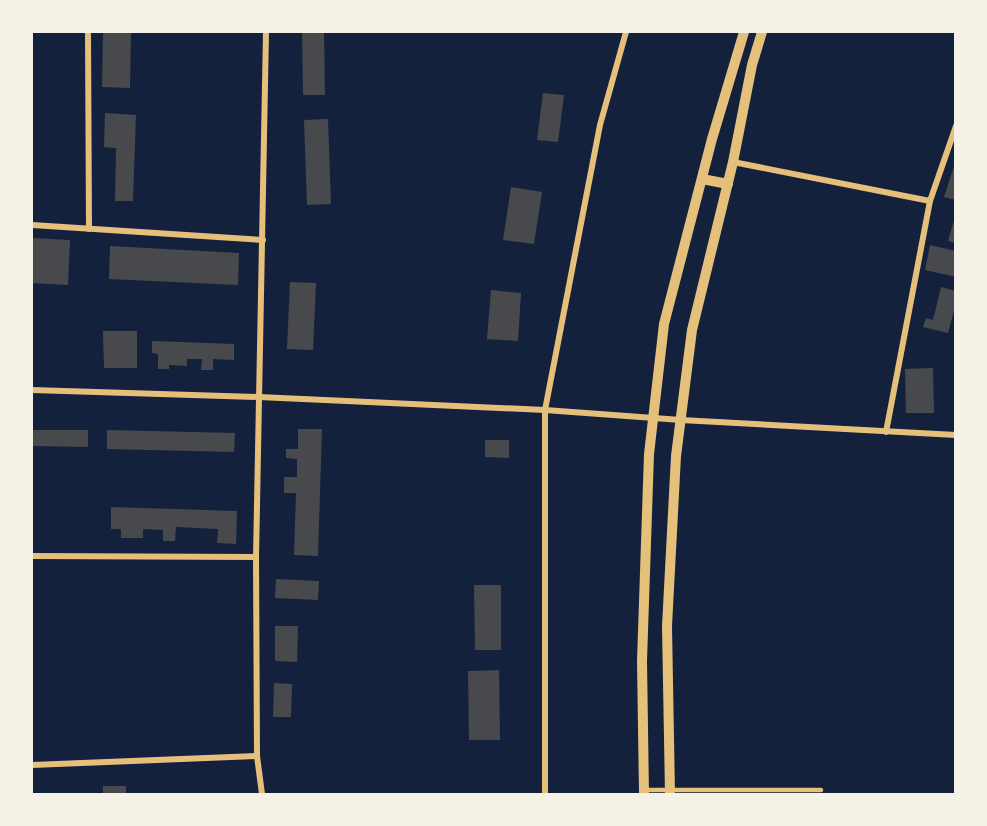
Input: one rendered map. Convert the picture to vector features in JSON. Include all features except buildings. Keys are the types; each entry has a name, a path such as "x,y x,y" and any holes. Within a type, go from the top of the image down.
{"street":[{"path":"88,32 89,229"},
{"path":"262,795 257,756 256,557 266,32"},
{"path":"545,795 545,410 600,125 626,32"},
{"path":"644,793 642,661 652,418 664,324 744,32"},
{"path":"670,793 667,626 676,456 692,330 733,162 752,65 762,32"},
{"path":"886,432 930,201 955,129"},
{"path":"733,162 930,201"},
{"path":"702,179 728,184"},
{"path":"32,225 263,240"},
{"path":"32,390 259,397 545,410 956,435"},
{"path":"32,556 256,557"},
{"path":"32,765 257,756"}],"lane":[{"path":"644,793 821,790"}]}
